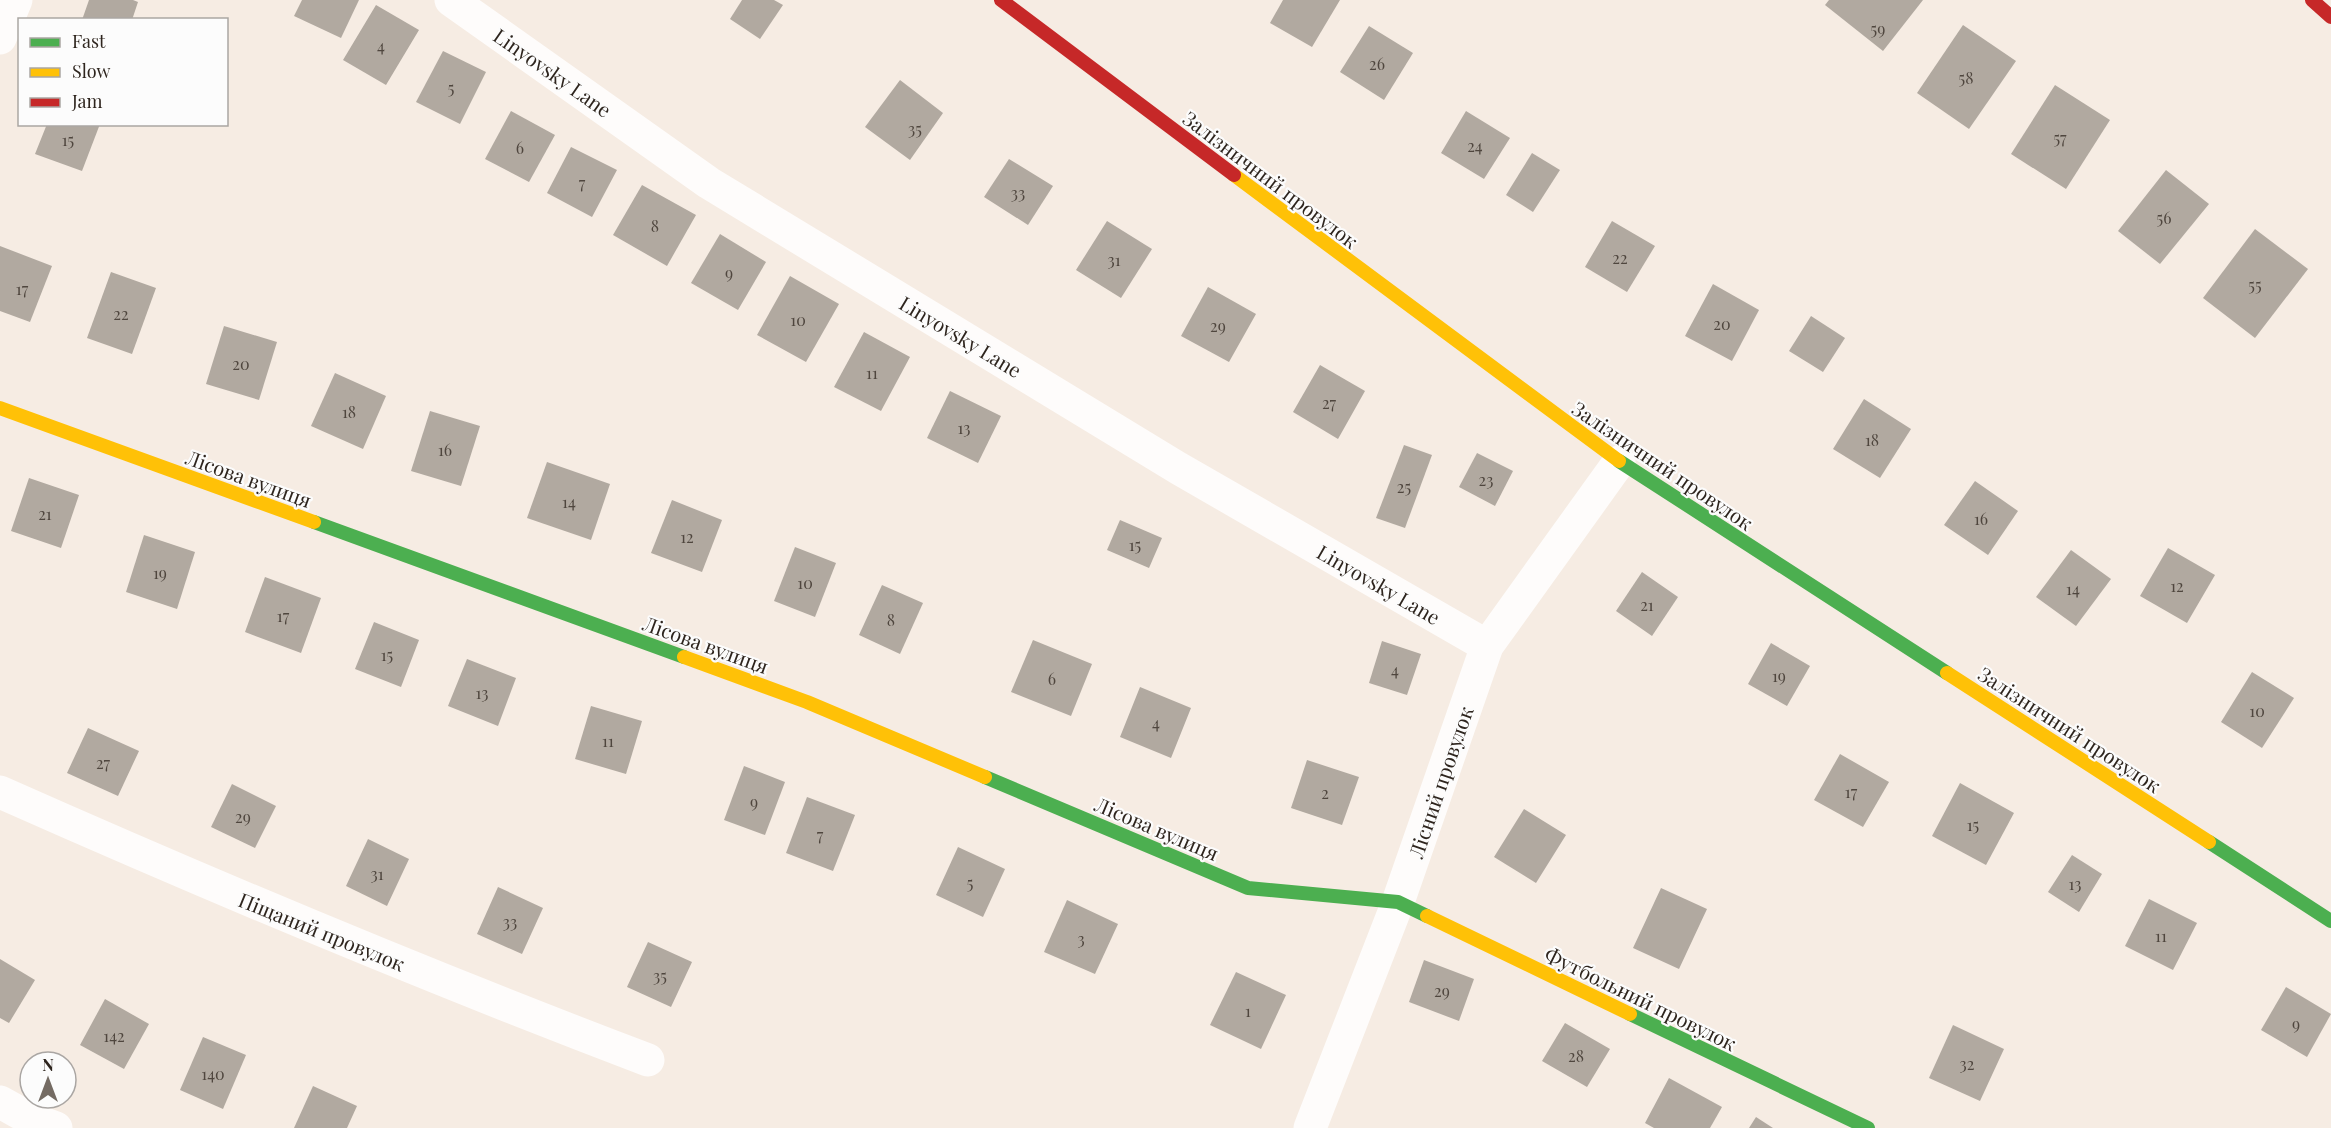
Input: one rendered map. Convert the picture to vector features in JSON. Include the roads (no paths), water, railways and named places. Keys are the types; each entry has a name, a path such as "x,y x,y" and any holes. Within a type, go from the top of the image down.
{"street":[{"path":"0,39 16,0"},
{"name":"Linyovsky Lane","path":"451,0 709,183 1178,468 1487,646"},
{"name":"Залізничний провулок","path":"1001,0 1619,462 2331,921"},
{"path":"2312,0 2331,17"},
{"name":"Лісова вулиця","path":"0,408 807,702 1248,888 1398,902"},
{"name":"Лісний провулок","path":"1310,1128 1398,902 1487,646 1619,462"},
{"name":"Піщаний провулок","path":"0,792 238,896 471,993 648,1060"},
{"name":"Футбольний провулок","path":"1398,902 1868,1128"},
{"path":"0,1102 29,1118 56,1128"}]}
